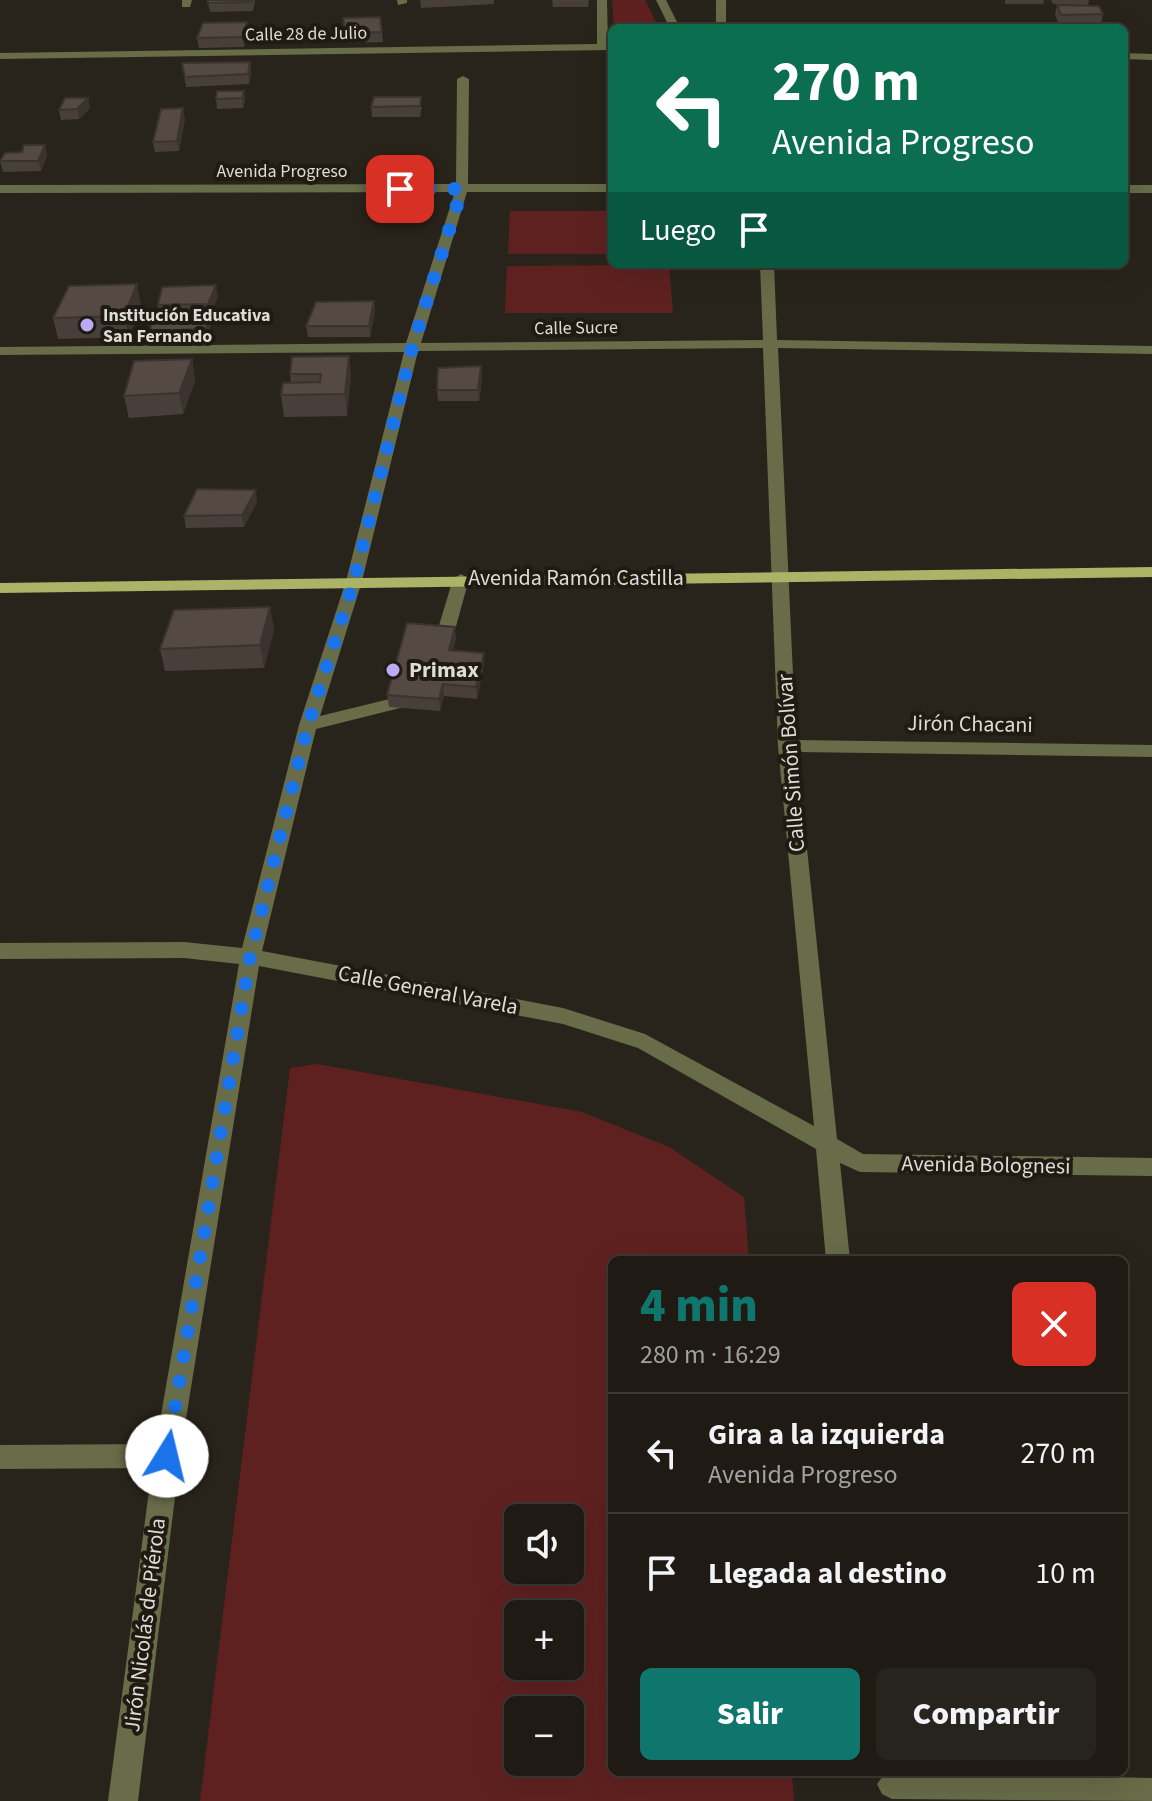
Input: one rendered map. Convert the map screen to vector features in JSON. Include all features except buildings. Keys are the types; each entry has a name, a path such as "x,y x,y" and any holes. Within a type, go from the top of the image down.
{"main road":[{"name":"Avenida Ramón Castilla","path":"0,588 461,579 1152,572"}],"street":[{"path":"602,0 608,47"},
{"path":"661,0 673,24"},
{"path":"721,0 721,24"},
{"name":"Calle 28 de Julio","path":"0,56 608,47"},
{"path":"1128,56 1152,57"},
{"name":"Jirón Nicolás de Piérola","path":"123,1801 167,1456 250,957 308,725 354,581 412,348 462,189 463,79"},
{"name":"Avenida Progreso","path":"0,189 608,188"},
{"path":"1128,189 1152,189"},
{"name":"Calle Simón Bolívar","path":"767,268 787,746 838,1256"},
{"name":"Calle Sucre","path":"0,351 768,344 1152,350"},
{"path":"436,667 461,579"},
{"path":"308,725 428,696"},
{"name":"Jirón Chacani","path":"787,746 1152,751"},
{"name":"Calle General Varela","path":"0,951 184,950 250,957 563,1016 621,1033 685,1062 826,1142"},
{"name":"Avenida Bolognesi","path":"826,1142 860,1163 1152,1167"},
{"path":"0,1457 167,1456"},
{"path":"892,1786 1152,1793"}],"shaded area":[{"path":"612,0 645,0 657,24 614,24"},
{"path":"510,211 608,211 608,254 508,254"},
{"path":"507,266 669,268 673,313 505,313"},
{"path":"317,1064 582,1112 669,1147 744,1197 749,1256 608,1256 608,1776 792,1776 794,1801 200,1801 290,1068"}],"place":[{"name":"Institución Educativa San Fernando","path":"87,325"},
{"name":"Primax","path":"393,670"}],"route":[{"path":"167,1456 250,957 308,725 354,581 412,348 462,189 400,189"}]}
